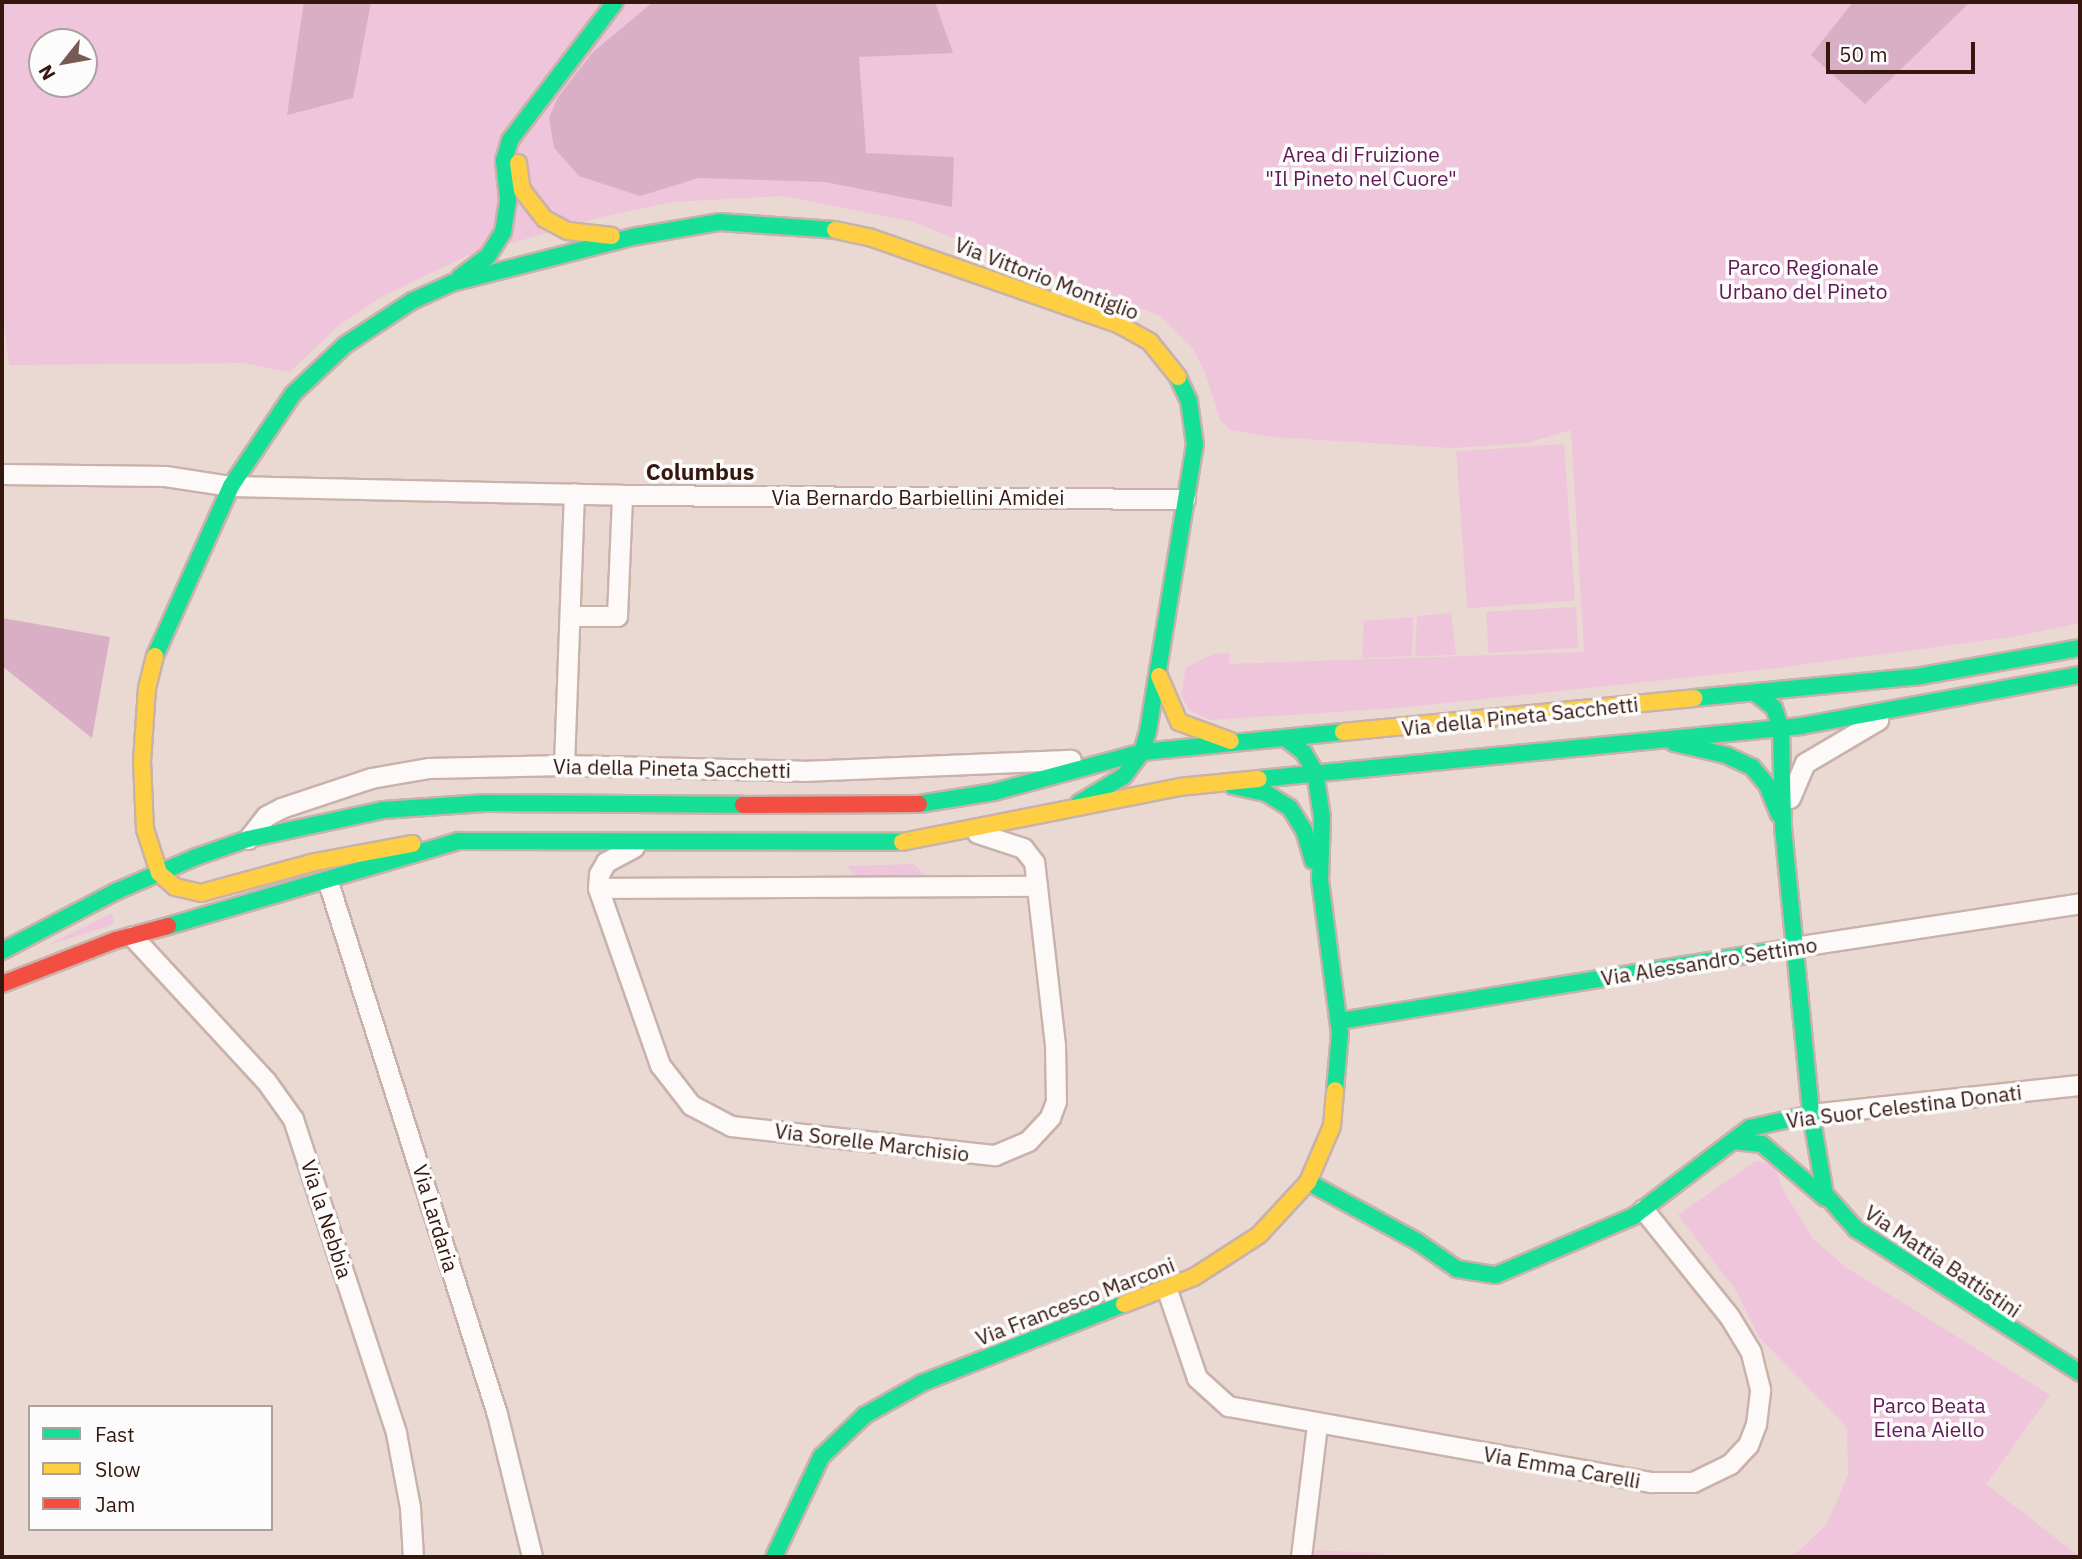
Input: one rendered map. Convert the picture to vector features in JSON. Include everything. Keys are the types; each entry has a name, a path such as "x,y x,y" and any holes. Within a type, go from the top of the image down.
{"street":[{"path":"159,873 145,829 142,761 147,688 157,649 231,486 283,406 331,356 377,321 452,283 482,261 499,241 508,207 505,156 520,128 615,2"},
{"name":"Via Vittorio Montiglio","path":"520,128 520,180 527,198 545,219 582,234 632,237"},
{"name":"Via Vittorio Montiglio","path":"452,283 632,237 719,222 827,227 926,256 1118,324 1163,353 1185,390 1195,435 1142,752"},
{"name":"Via Bernardo Barbiellini Amidei","path":"2,474 165,476 231,486 622,495 1185,499"},
{"path":"564,765 574,493"},
{"path":"570,616 617,616 622,495"},
{"name":"Via della Pineta Sacchetti","path":"248,839 275,810 371,778 429,768 564,765 828,771 981,767 1114,757 1142,752 1951,672 2080,648"},
{"path":"1157,670 1179,722 1239,743"},
{"name":"Via della Pineta Sacchetti","path":"159,873 174,887 201,893 315,862 458,841 900,843 977,833 1203,785 1781,728 1892,713 2080,675"},
{"path":"1755,693 1774,708 1781,728 1783,827"},
{"path":"1783,827 1796,775 1805,763 1892,713"},
{"path":"1284,738 1304,753 1315,772"},
{"name":"Via della Pineta Sacchetti","path":"1668,741 1726,755 1752,767 1767,785 1783,827"},
{"name":"Via della Pineta Sacchetti","path":"1055,816 1117,781 1142,752"},
{"name":"Via della Pineta Sacchetti","path":"2,951 159,873 248,839 364,813 458,803 911,806 994,792 1114,757"},
{"name":"Via Francesco Marconi","path":"774,1557 792,1511 821,1457 847,1430 890,1398 1167,1290 1259,1235 1308,1182 1325,1149 1337,1100 1339,1021 1320,880 1322,817 1315,772"},
{"name":"Via Francesco Marconi","path":"1203,785 1258,791 1283,802 1300,822 1320,880"},
{"name":"Via Mattia Battistini","path":"1783,827 1811,1114 1818,1170 1828,1201 1856,1229 2080,1373"},
{"name":"Via della Pineta Sacchetti","path":"977,833 1028,851 1037,886"},
{"name":"Via della Pineta Sacchetti","path":"2,984 132,936 328,882 458,841"},
{"name":"Via della Pineta Sacchetti","path":"598,888 599,874 606,862 650,843"},
{"name":"Via Lardaria","path":"328,882 497,1414 533,1557"},
{"path":"598,888 1037,886"},
{"name":"Via Sorelle Marchisio","path":"598,888 660,1065 678,1094 702,1114 731,1126 985,1155 1028,1141 1045,1125 1056,1101 1055,1045 1037,886"},
{"name":"Via Alessandro Settimo","path":"1339,1021 2080,903"},
{"name":"Via la Nebbia","path":"132,936 266,1081 293,1119 396,1433 410,1507 413,1557"},
{"name":"Via Suor Celestina Donati","path":"1308,1182 1418,1242 1457,1269 1496,1275 1643,1209 1758,1125 1811,1114 2080,1085"},
{"name":"Via Suor Celestina Donati","path":"1733,1141 1762,1144 1828,1201"},
{"name":"Via Emma Carelli","path":"1167,1290 1191,1367 1213,1397 1247,1411 1660,1483 1693,1482 1721,1471 1748,1445 1756,1424 1760,1389 1755,1365 1728,1316 1643,1209"},
{"path":"1301,1557 1318,1424"}],"green space":[{"name":"Parco Regionale Urbano del Pineto","path":"2,2 2080,2 2080,623 2012,637 1777,668 1397,708 1210,720 1189,710 1181,695 1186,668 1213,654 1229,653 1229,664 1584,652 1571,430 1527,443 1453,448 1271,437 1231,430 1220,420 1205,372 1192,347 1160,316 910,221 783,196 672,202 602,217 467,256 383,296 339,325 290,372 244,363 9,365 2,305"},
{"path":"1564,444 1575,601 1467,608 1456,452"},
{"path":"1576,607 1578,648 1488,653 1486,612"},
{"path":"1451,613 1456,655 1415,656 1417,616"},
{"path":"1413,617 1412,656 1362,658 1364,621"},
{"path":"914,864 925,876 856,877 847,866"},
{"path":"112,913 114,924 46,946"},
{"name":"Parco Beata Elena Aiello","path":"1756,1161 1775,1165 1783,1190 1812,1238 1847,1268 2050,1395 1986,1484 2080,1557 1785,1557 1799,1551 1827,1524 1848,1475 1847,1427 1759,1337 1736,1290 1678,1215"},
{"path":"1310,1550 1383,1553 1384,1557 1312,1557"}],"shaded area":[{"path":"304,2 371,2 353,98 287,115"},
{"path":"653,2 935,2 953,53 859,57 866,153 954,157 952,207 825,182 699,178 640,196 579,176 554,148 549,118 558,97 592,53"},
{"path":"1853,2 1970,2 1865,104 1811,55"},
{"path":"2,618 110,637 92,738 2,666"}],"traffic: fast":[{"path":"460,277 488,256 503,232 508,200 504,160 510,140 615,2"},
{"path":"155,656 231,486 293,394 345,345 412,301 452,283 632,237 719,222 835,230"},
{"path":"1079,803 1124,776 1142,752 1148,731 1195,445 1189,401 1178,377"},
{"path":"1694,698 1921,676 2080,648"},
{"path":"1259,779 1801,726 2080,675"},
{"path":"1755,693 1774,708 1781,728 1783,827 1811,1114 1825,1194 1856,1229 2080,1373"},
{"path":"919,804 994,792 1142,752 1343,732"},
{"path":"1285,738 1304,753 1315,772 1322,817 1320,880 1340,1033 1335,1090"},
{"path":"1674,743 1726,755 1752,767 1767,785 1779,815"},
{"path":"1233,786 1266,793 1290,808 1304,830 1313,861"},
{"path":"2,951 117,891 196,857 248,839 383,810 485,803 743,805"},
{"path":"168,926 458,841 902,842"},
{"path":"1339,1021 1794,947"},
{"path":"1308,1182 1418,1242 1457,1269 1496,1275 1634,1216 1750,1128 1811,1114"},
{"path":"1733,1141 1762,1144 1825,1198"},
{"path":"774,1557 821,1457 865,1415 922,1383 1124,1304"}],"traffic: slow":[{"path":"518,163 522,190 545,219 568,231 612,236"},
{"path":"835,230 869,237 1118,324 1150,342 1178,377"},
{"path":"155,656 147,688 142,761 145,829 159,873 175,887 201,893 315,862 412,844"},
{"path":"1159,676 1179,722 1231,741"},
{"path":"1343,732 1694,698"},
{"path":"902,842 1179,787 1259,779"},
{"path":"1124,1304 1194,1277 1259,1235 1308,1182 1332,1126 1335,1090"}],"traffic: jam":[{"path":"743,805 919,804"},
{"path":"2,984 116,940 168,926"}],"district":[{"name":"Columbus","path":"700,471"}],"park label":[{"name":"Area di Fruizione \"Il Pineto nel Cuore\"","path":"1361,166"}]}
